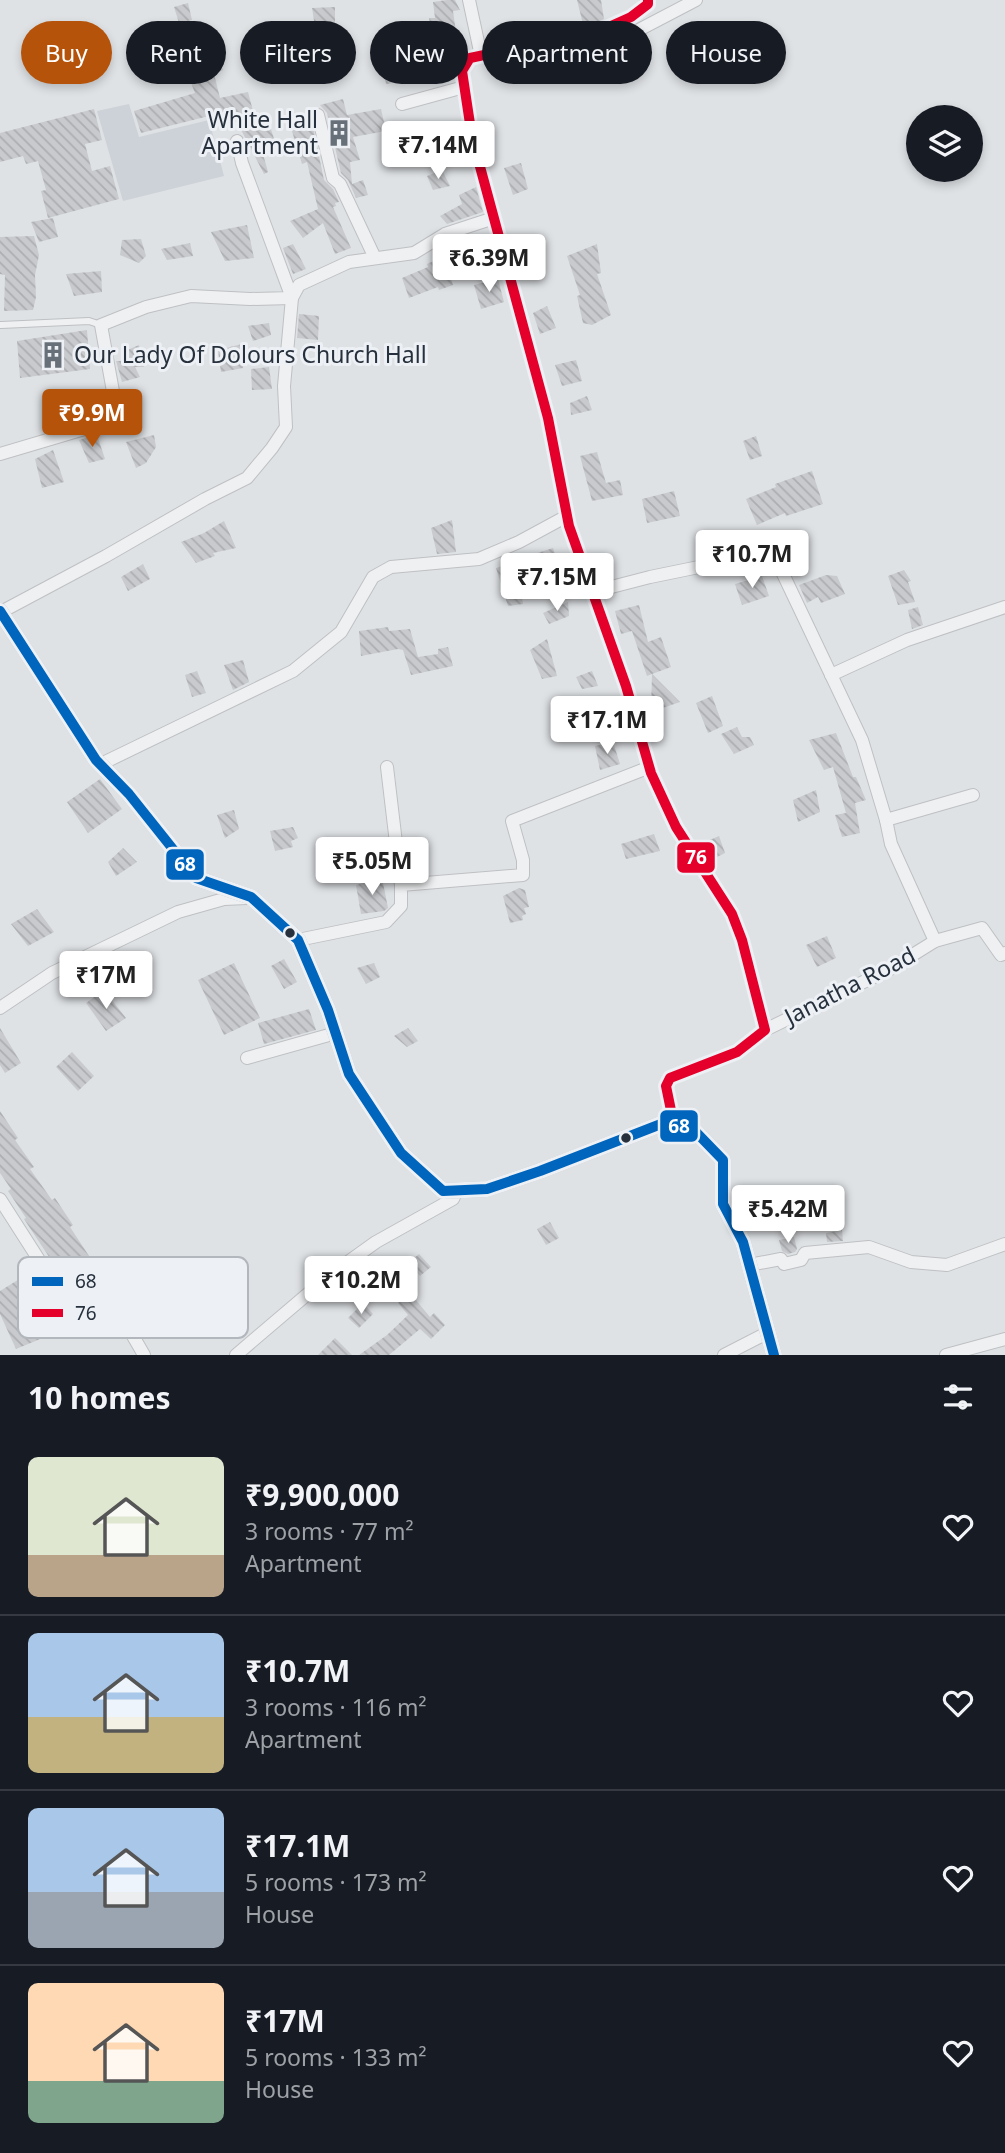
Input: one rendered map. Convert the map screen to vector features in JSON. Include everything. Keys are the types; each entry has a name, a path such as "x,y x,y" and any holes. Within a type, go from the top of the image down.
{"main road":[{"path":"2,616 101,764 129,794 196,878 251,897 298,940 336,1033 349,1074 401,1153 443,1191 488,1189 661,1124 691,1127 723,1160 723,1204 743,1242 774,1355"}],"street":[{"path":"469,0 481,56"},
{"path":"648,0 649,4 626,20 571,44 517,48 470,58 461,71 472,137 548,418 567,516 626,686 649,767 676,827 732,914 742,940 765,1030"},
{"path":"626,20 631,34 696,0"},
{"path":"402,104 422,92 464,87"},
{"path":"318,115 333,178 340,184 375,258"},
{"path":"237,141 242,163 292,298"},
{"path":"2,616 205,499 247,478 286,427 284,386 292,298 299,285 349,262 414,253 445,234 495,218"},
{"path":"0,454 118,419 101,325 146,307 191,296 292,298"},
{"path":"101,764 293,671 341,632 373,577 391,567 479,559 519,542 567,516"},
{"path":"592,592 727,561 775,557 862,740 891,844 935,941"},
{"path":"831,675 907,640 1005,607"},
{"path":"298,940 386,922 401,906 401,885 387,767"},
{"path":"401,885 523,875 523,860 512,821 649,767"},
{"path":"886,820 973,795"},
{"path":"0,1008 52,973 178,912 224,899 251,897"},
{"name":"Janatha Road","path":"674,1125 666,1086 670,1078 737,1052 765,1030 890,969 935,941 982,928 1001,955 1005,953"},
{"path":"247,1058 336,1033"},
{"path":"236,1355 330,1275 376,1242 453,1199 457,1190"},
{"path":"0,1199 37,1257"},
{"path":"749,1265 781,1259 784,1265 802,1260 805,1253 869,1247 911,1262 947,1265 1005,1244"},
{"path":"724,1355 767,1333"},
{"path":"135,1338 145,1355"},
{"path":"946,1355 1005,1339"}],"lane":[{"path":"1,325 89,321 101,325"}],"shaded area":[{"path":"129,104 139,137 209,120 224,176 123,201 97,111"}],"building":[{"path":"455,0 460,10 453,11 454,21 430,21 429,18 435,18 433,2"},
{"path":"577,0 601,0 604,19 582,21"},
{"path":"188,3 192,20 178,21 174,7"},
{"path":"335,7 335,21 314,21 312,8"},
{"path":"191,84 216,84 220,98 248,92 257,126 269,123 276,145 261,147 268,172 264,174 229,111 141,133 134,111 195,93"},
{"path":"343,99 347,115 381,109 386,131 353,137 360,160 350,162 352,184 363,180 368,195 356,198 348,180 341,173 327,113 320,105"},
{"path":"94,109 102,140 85,144 92,171 110,166 119,199 48,218 41,191 46,190 38,161 26,164 23,156 0,162 0,133"},
{"path":"310,113 324,180 333,189 339,202 333,207 351,248 335,254 323,223 303,238 290,221 318,209 307,162 302,164 288,118"},
{"path":"446,132 454,157 435,164 425,137"},
{"path":"521,163 528,189 513,195 504,168"},
{"path":"442,170 450,186 433,190 427,176"},
{"path":"476,187 483,212 447,224 440,216 462,204 459,195"},
{"path":"53,218 58,237 39,242 31,222"},
{"path":"247,225 254,258 225,261 211,232"},
{"path":"34,236 39,255 33,310 4,311 5,275 0,274 0,237"},
{"path":"141,239 146,256 139,263 120,255 122,240"},
{"path":"190,243 193,256 167,260 161,249"},
{"path":"293,244 306,269 293,274 283,248"},
{"path":"597,244 601,273 597,274 611,315 592,325 583,323 577,296 580,295 567,256"},
{"path":"444,256 453,285 439,290 438,287 409,298 402,278 428,267 427,264"},
{"path":"101,271 102,292 74,296 66,274"},
{"path":"498,279 504,302 481,309 474,285"},
{"path":"547,306 556,328 540,334 533,313"},
{"path":"299,314 319,316 318,340 297,338"},
{"path":"269,323 271,335 253,341 248,326"},
{"name":"Our Lady Of Dolours Church Hall","path":"87,330 90,369 20,378 17,341"},
{"path":"242,344 243,368 221,372 218,350"},
{"path":"139,345 144,367 135,367 140,377 122,382 116,361 127,361 125,351"},
{"path":"576,360 582,381 562,386 555,365"},
{"path":"269,367 272,389 252,390 251,369"},
{"path":"587,396 592,410 571,415 570,403"},
{"path":"97,435 105,459 89,463 79,440"},
{"path":"154,435 156,447 146,463 136,468 126,442"},
{"path":"756,436 762,456 750,460 743,441"},
{"path":"53,450 64,482 42,488 35,459"},
{"path":"597,452 606,483 620,480 623,495 592,501 580,456"},
{"path":"812,471 823,504 786,516 785,513 757,525 746,499 776,487 775,484"},
{"path":"674,491 680,516 647,523 642,499"},
{"path":"452,520 456,552 437,554 431,528"},
{"path":"224,521 236,548 213,553 215,556 196,563 181,542"},
{"path":"553,548 558,563 536,571 528,556"},
{"path":"516,562 523,604 508,606 496,568"},
{"path":"143,564 150,579 128,591 121,577"},
{"path":"904,570 911,581 908,582 915,602 898,605 888,576"},
{"path":"826,575 837,576 845,594 821,603 818,597 807,603 799,585"},
{"path":"762,576 769,596 742,605 735,584"},
{"path":"568,602 569,616 549,624 543,613"},
{"path":"639,605 648,642 661,637 671,667 647,676 632,631 621,634 615,611"},
{"path":"918,607 923,625 912,629 908,610"},
{"path":"388,627 389,631 410,629 418,657 438,654 438,649 448,647 453,666 411,675 403,650 361,656 359,631"},
{"path":"547,639 557,676 542,679 530,650"},
{"path":"243,660 249,682 233,690 224,665"},
{"path":"197,671 206,693 192,697 185,675"},
{"path":"592,671 598,686 582,689 576,677"},
{"path":"652,674 680,702 651,712"},
{"path":"712,696 723,726 708,733 696,703"},
{"path":"737,727 742,737 750,737 754,745 734,754 721,734"},
{"path":"836,733 853,777 856,777 866,800 855,803 860,833 842,837 835,815 846,813 833,767 824,770 809,740"},
{"path":"613,742 620,764 600,770 595,746"},
{"path":"100,779 122,809 88,833 67,802"},
{"path":"816,790 820,812 798,822 793,800"},
{"path":"234,810 239,829 225,838 217,815"},
{"path":"293,827 298,838 291,841 293,847 275,851 270,831"},
{"path":"654,834 660,851 626,859 621,844"},
{"path":"719,836 725,853 709,861 703,843"},
{"path":"123,848 137,862 116,876 108,862"},
{"path":"382,878 388,908 361,914 356,885"},
{"path":"519,888 525,890 529,907 524,908 526,914 522,916 523,920 510,923 503,896"},
{"path":"37,909 54,932 28,946 11,924"},
{"path":"827,936 836,958 817,967 806,945"},
{"path":"284,959 297,982 284,989 271,966"},
{"path":"234,963 260,1018 224,1035 198,980"},
{"path":"374,963 380,977 366,984 357,968"},
{"path":"104,990 126,1018 106,1031 86,1003"},
{"path":"309,1009 316,1030 264,1044 258,1023"},
{"path":"0,1028 21,1063 5,1073 0,1065"},
{"path":"408,1028 418,1041 407,1047 394,1036"},
{"path":"72,1052 94,1076 78,1091 56,1067"},
{"path":"0,1111 18,1138 15,1140 34,1167 30,1169 52,1200 55,1198 90,1257 49,1257 24,1219 26,1218 8,1191 11,1189 0,1173"},
{"path":"550,1222 559,1238 546,1245 537,1229"},
{"path":"842,1230 843,1241 827,1242 826,1233"},
{"path":"794,1237 797,1249 795,1252 788,1254 782,1251 779,1240"},
{"path":"419,1254 431,1267 420,1276 408,1263"},
{"path":"18,1280 18,1338 43,1338 16,1349 0,1314 0,1291"},
{"path":"410,1293 430,1317 434,1313 445,1325 431,1339 420,1329 389,1355 359,1355 387,1335 408,1315 398,1303"},
{"path":"363,1303 373,1314 359,1328 348,1318"},
{"path":"335,1338 352,1355 318,1355"}],"transit line":[{"name":"76","path":"648,0 648,4 631,17 571,44 517,48 470,58 462,71 472,137 548,418 569,526 626,686 651,773 676,827 732,914 742,940 765,1030 737,1052 670,1078 666,1086 674,1125"},
{"name":"68","path":"0,611 96,760 129,794 196,878 251,897 298,940 328,1010 349,1074 401,1153 443,1191 487,1189 661,1124 691,1127 723,1160 723,1204 743,1242 774,1355"}],"place":[{"name":"White Hall Apartment","path":"339,133"},
{"name":"Our Lady Of Dolours Church Hall","path":"53,355"}]}
